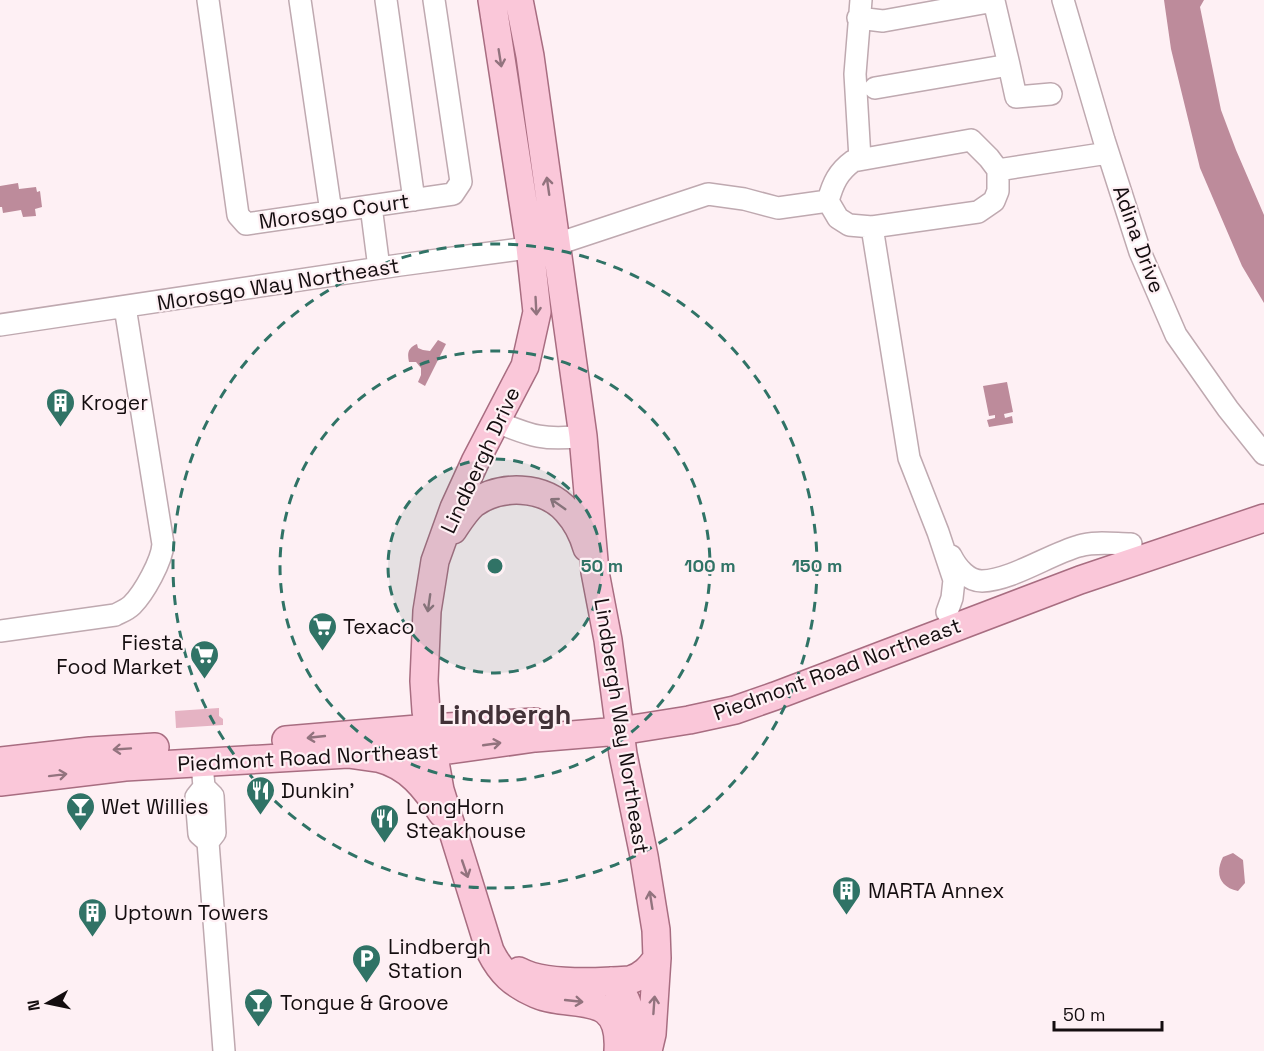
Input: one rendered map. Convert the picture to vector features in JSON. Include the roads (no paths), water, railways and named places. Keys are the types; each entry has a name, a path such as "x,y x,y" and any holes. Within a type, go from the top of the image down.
{"main road":[{"name":"Lindbergh Drive","path":"492,0 530,247 537,312 525,366 475,462 454,508 435,561 425,639 424,681 431,740 440,790 450,825 490,951 499,968 510,979 536,994 549,998 586,1002 601,1008 614,1021 618,1051"},
{"name":"Lindbergh Way Northeast","path":"519,0 530,56 582,430 595,572 608,640 618,723 644,855 656,930 657,958"},
{"path":"435,561 451,533 472,505 497,492 527,491 554,500 567,510 581,531 595,572"},
{"name":"Piedmont Road Northeast","path":"618,723 730,694 1131,544 1264,499"},
{"name":"Piedmont Road Northeast","path":"0,761 129,748 431,740 618,723 689,720 735,710 1080,580 1264,518"},
{"name":"Piedmont Road Northeast","path":"0,782 125,767 203,775 348,754 376,758 431,740"},
{"path":"376,758 392,762 408,771 427,790 450,825"},
{"path":"490,951 521,972 537,978 611,981 637,978 650,968 657,958"},
{"path":"648,1051 652,1034 657,958"},
{"path":"611,981 621,990 627,1001 629,1027 624,1051"}],"street":[{"name":"Morosgo Court","path":"208,0 238,215 246,224 453,194 461,182 434,0"},
{"path":"300,0 331,212"},
{"path":"386,0 414,200"},
{"name":"Adina Drive","path":"1063,0 1140,252 1176,335 1228,409 1264,454"},
{"path":"860,159 855,74 859,9 883,21 993,1 1016,97 1051,94"},
{"path":"875,88 1009,65"},
{"path":"971,140 998,170 998,191 994,201 978,212 872,227 849,225 838,218 828,201 833,182 844,168 860,159 971,140"},
{"path":"998,170 1108,153"},
{"name":"Morosgo Way Northeast","path":"0,325 379,268 557,244 708,194 744,199 778,208 828,201"},
{"path":"371,206 379,268"},
{"path":"872,227 909,458 954,580 952,598 947,612"},
{"path":"0,631 115,615 126,610 134,603 162,554 163,544 125,307"},
{"path":"500,416 539,427 582,430"},
{"path":"938,532 957,567 966,575 980,581 999,578 1081,545 1131,544"},
{"path":"203,775 196,797 200,834 208,842 224,1051"}],"place":[{"name":"Kroger","path":"60,428"},
{"name":"Texaco","path":"322,652"},
{"name":"Fiesta Food Market","path":"204,680"},
{"name":"Dunkin'","path":"260,816"},
{"name":"Wet Willies","path":"80,832"},
{"name":"LongHorn Steakhouse","path":"385,844"},
{"name":"MARTA Annex","path":"847,916"},
{"name":"Uptown Towers","path":"93,938"},
{"name":"Lindbergh Station","path":"367,984"},
{"name":"Tongue & Groove","path":"259,1028"}],"district":[{"name":"Lindbergh","path":"505,714"}]}
